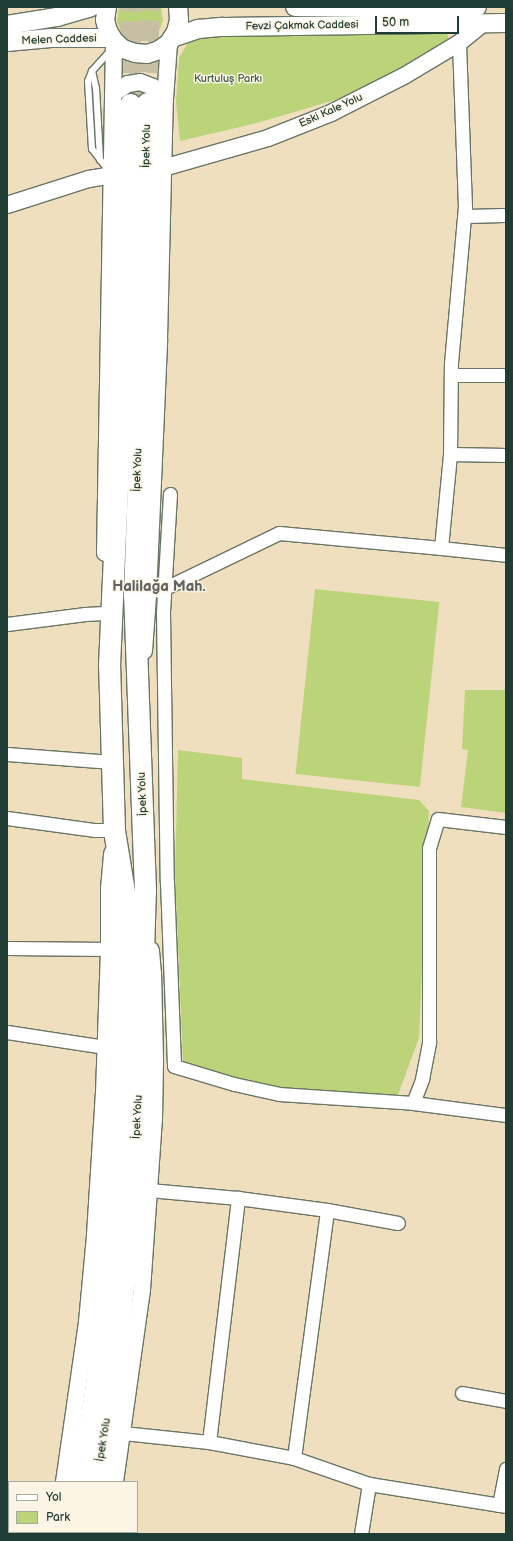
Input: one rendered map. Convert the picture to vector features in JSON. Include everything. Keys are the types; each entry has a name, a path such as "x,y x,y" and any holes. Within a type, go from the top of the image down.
{"highway":[{"name":"İpek Yolu","path":"81,1481 96,1385 109,1272 118,1144 126,947 124,892 114,830 110,666 124,338 139,100"},
{"name":"İpek Yolu","path":"97,1481 106,1423 133,1190 140,1071 146,891 134,596 142,346 139,100"}],"main road":[{"name":"Melen Caddesi","path":"7,25 57,17 91,7"},
{"path":"107,7 106,20 113,42"},
{"path":"171,40 176,32 179,20 178,7"},
{"path":"295,7 477,7"},
{"name":"Fevzi Çakmak Caddesi","path":"113,42 123,49 135,53 147,54 159,50 171,40 198,29 223,27 506,23"},
{"name":"Melen Caddesi","path":"7,42 51,38 113,42"}],"street":[{"name":"Eski Kale Yolu","path":"163,168 268,138 331,113 404,76 459,43 484,23"},
{"path":"110,666 105,613 104,501 110,338 112,175 139,100 171,40"},
{"path":"113,42 139,100 163,168 159,339 148,596 140,714"},
{"path":"441,548 450,454 451,375 464,216 459,43"},
{"path":"7,205 89,179 112,175"},
{"path":"464,216 506,215"},
{"path":"451,375 506,375"},
{"path":"450,454 506,454"},
{"path":"170,494 163,612 167,882 174,1066 234,1084 279,1094 413,1103 506,1115"},
{"path":"148,596 278,533 506,555"},
{"path":"7,624 85,614 105,613"},
{"path":"7,754 112,762"},
{"path":"7,818 95,830 114,830 109,889 109,949 104,1093 96,1227 87,1322 64,1481"},
{"path":"413,1103 422,1079 428,1042 429,848 438,819 506,827"},
{"path":"115,1481 142,1290 154,1119 155,1059 153,974 146,891"},
{"path":"7,948 109,949"},
{"path":"7,1032 105,1047"},
{"path":"149,1190 238,1198 327,1210 398,1223"},
{"path":"209,1442 238,1198"},
{"path":"294,1458 327,1210"},
{"path":"462,1393 506,1401"},
{"path":"123,1433 209,1442 294,1458 369,1484 503,1506 506,1469"},
{"path":"361,1534 369,1484"}],"lane":[{"path":"112,175 100,160 96,88 92,71 113,42"}],"green space":[{"path":"119,7 161,7 163,21 160,29 148,39 132,39 120,29 117,22"},
{"name":"Kurtuluş Parkı","path":"447,28 448,39 397,72 335,100 257,123 180,141 176,103 179,58 189,41 208,33"},
{"path":"315,589 439,602 420,787 296,774"},
{"path":"465,690 506,690 506,813 461,807 468,750 462,749"},
{"path":"178,750 242,758 242,779 419,800 429,811 419,1038 398,1095 275,1090 183,1062 175,874"}],"tunnel":[{"path":"130,104 131,7"},
{"path":"147,103 149,7"}],"district":[{"name":"Halilağa Mah.","path":"159,587"}]}
